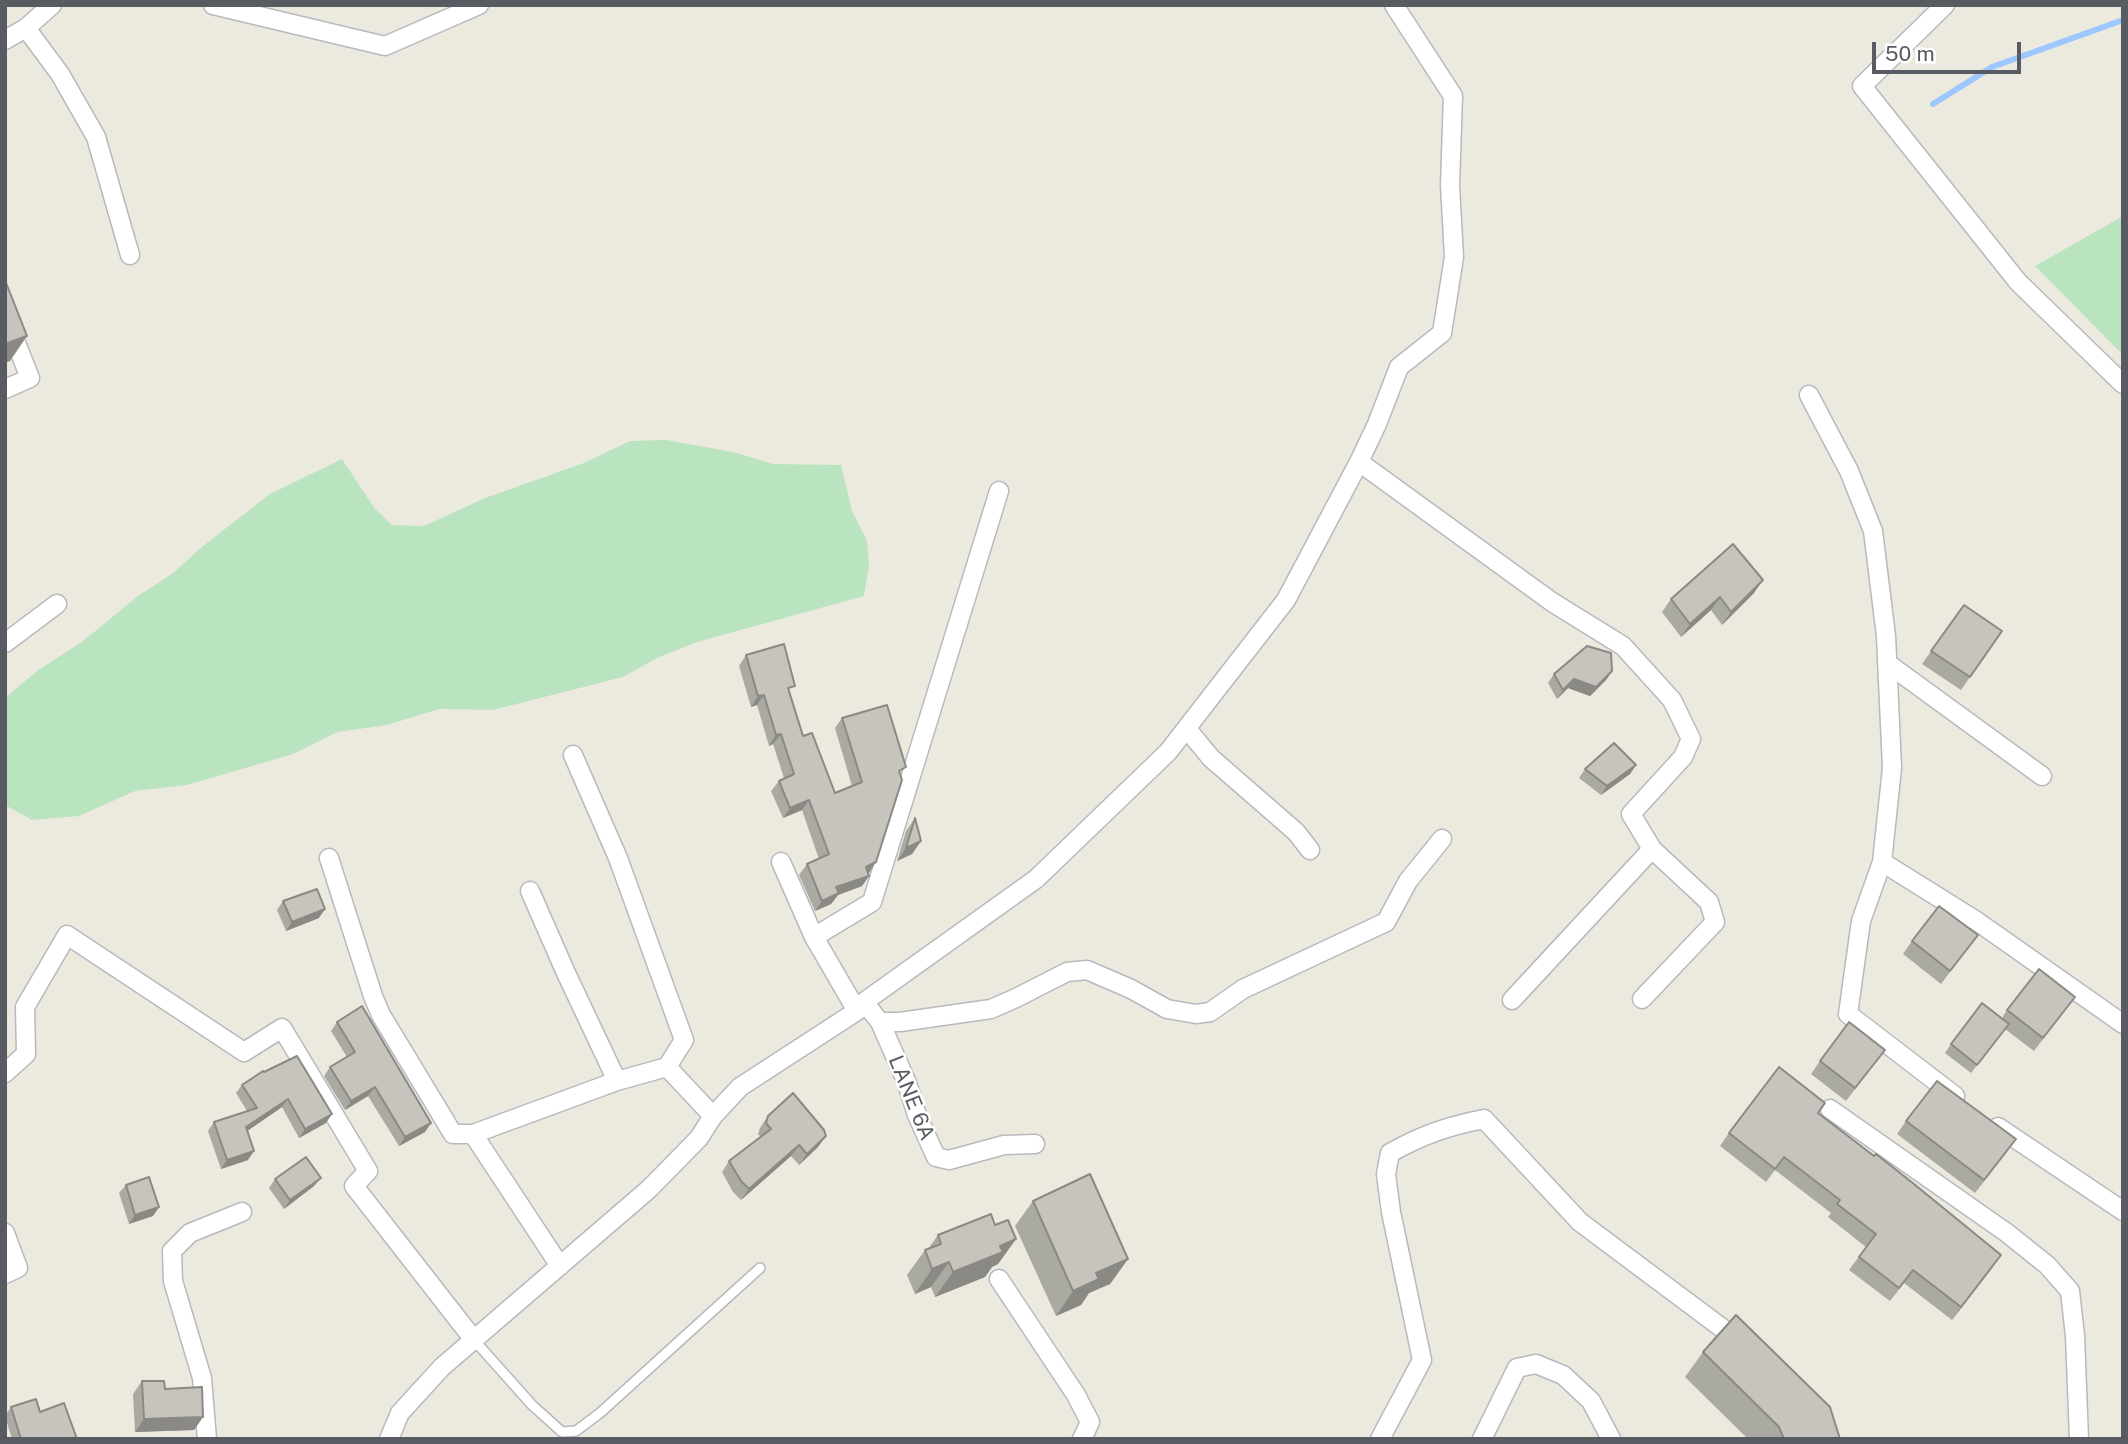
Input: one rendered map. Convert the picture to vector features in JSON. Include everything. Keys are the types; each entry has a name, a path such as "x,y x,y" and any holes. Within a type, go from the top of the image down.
{"street":[{"path":"5,40 26,28 52,5"},
{"path":"214,5 385,46 479,5"},
{"path":"389,1439 400,1413 442,1367 649,1189 699,1138 713,1116 740,1087 788,1058 1036,879 1168,752 1286,600 1359,462 1399,367 1442,333 1454,257 1450,185 1453,96 1394,5"},
{"path":"1945,5 1862,86 2018,282 2123,384"},
{"path":"26,28 60,74 96,137 131,255"},
{"path":"5,316 30,377 5,389"},
{"path":"1809,395 1849,471 1873,531 1886,636 1892,768 1882,862 1861,921 1848,1014 1974,1110 2123,1211"},
{"path":"1359,462 1552,602 1623,646 1672,700 1691,739 1683,757 1631,814 1652,849 1709,902 1715,922 1642,999"},
{"path":"814,937 872,902 999,491"},
{"path":"5,643 57,604"},
{"path":"1887,663 2042,776"},
{"path":"1187,729 1211,758 1296,832 1310,850"},
{"path":"329,858 381,1015 453,1134 473,1134 617,1081 667,1067 684,1041 618,858 573,755"},
{"path":"781,862 814,937 861,1006 880,1022 900,1022 991,1009 1068,972 1087,970 1131,989 1167,1009 1196,1014 1210,1013 1243,989 1386,922 1408,881 1443,839"},
{"path":"1512,1000 1652,849"},
{"path":"1882,862 1978,922 2123,1024"},
{"path":"530,891 617,1081"},
{"path":"5,1073 26,1054 25,1007 67,935 244,1052 282,1028 369,1171 354,1186 474,1340"},
{"name":"LANE 6A","path":"880,1022 936,1157 949,1160 1004,1145 1035,1144"},
{"path":"667,1067 713,1116"},
{"path":"1830,1109 2007,1233 2048,1265 2070,1291 2075,1336 2078,1439"},
{"path":"1380,1439 1422,1360 1391,1212 1386,1174 1390,1153 1422,1135 1454,1125 1484,1119 1580,1222 1759,1358"},
{"path":"473,1134 560,1266"},
{"path":"207,1439 202,1378 173,1282 172,1251 190,1233 242,1212"},
{"path":"5,1233 18,1268 5,1274"},
{"path":"999,1279 1076,1395 1090,1422 1082,1439"},
{"path":"1482,1439 1517,1368 1536,1364 1563,1375 1591,1401 1611,1439"}],"lane":[{"path":"474,1340 532,1405 562,1432 576,1431 600,1413 760,1268"}],"green space":[{"path":"2123,216 2123,355 2035,266"},
{"path":"666,440 733,452 773,464 841,465 852,511 867,541 869,565 864,596 697,642 657,658 623,677 493,710 439,709 387,725 337,732 293,754 187,785 135,791 79,816 32,820 5,805 5,698 37,671 83,641 138,596 173,573 270,494 342,459 375,509 392,525 424,526 485,498 584,463 630,441"}],"building":[{"path":"5,280 27,336 5,344"},
{"path":"1733,544 1763,580 1731,612 1720,597 1690,624 1671,599"},
{"path":"1964,605 2002,631 1970,677 1931,651"},
{"path":"784,644 795,686 788,688 803,736 812,733 835,793 862,782 842,718 887,705 906,767 899,771 902,780 876,862 866,867 869,876 836,887 839,893 822,901 807,864 829,854 809,800 790,808 779,781 794,774 781,734 776,735 764,695 758,696 746,655"},
{"path":"1587,646 1611,653 1612,671 1596,687 1574,679 1563,690 1554,674"},
{"path":"1614,743 1636,765 1607,786 1585,769"},
{"path":"915,818 921,841 906,848"},
{"path":"317,889 325,909 292,922 283,901"},
{"path":"1939,906 1978,935 1950,971 1912,941"},
{"path":"2039,969 2075,997 2043,1038 2007,1010"},
{"path":"1982,1003 2009,1024 1977,1065 1951,1044"},
{"path":"362,1006 431,1123 405,1137 375,1087 351,1101 330,1067 355,1052 337,1022"},
{"path":"1849,1022 1885,1050 1855,1088 1820,1061"},
{"path":"297,1056 332,1114 305,1129 288,1099 246,1127 254,1151 227,1160 214,1122 257,1108 242,1085 263,1071"},
{"path":"1779,1067 1825,1103 1818,1113 1874,1156 1876,1154 2001,1255 1961,1307 1913,1270 1899,1288 1859,1257 1876,1234 1837,1204 1840,1200 1784,1157 1775,1169 1729,1133"},
{"path":"1937,1081 2016,1139 1984,1180 1906,1121"},
{"path":"793,1093 826,1136 807,1154 799,1145 749,1189 729,1161 771,1129 766,1123 768,1116"},
{"path":"306,1157 321,1178 290,1200 275,1179"},
{"path":"1090,1174 1128,1259 1096,1273 1099,1279 1073,1291 1033,1201"},
{"path":"149,1177 159,1207 135,1215 126,1185"},
{"path":"991,1214 995,1225 1008,1220 1016,1239 1000,1246 1003,1252 953,1272 949,1262 932,1269 925,1250 941,1244 938,1235"},
{"path":"1736,1315 1830,1407 1840,1439 1784,1439 1779,1427 1703,1352"},
{"path":"142,1381 164,1381 165,1389 202,1387 203,1417 144,1419"},
{"path":"36,1399 40,1412 64,1403 77,1439 21,1439 11,1407"}],"waterway":[{"path":"1933,104 1992,67 2123,20"}]}
